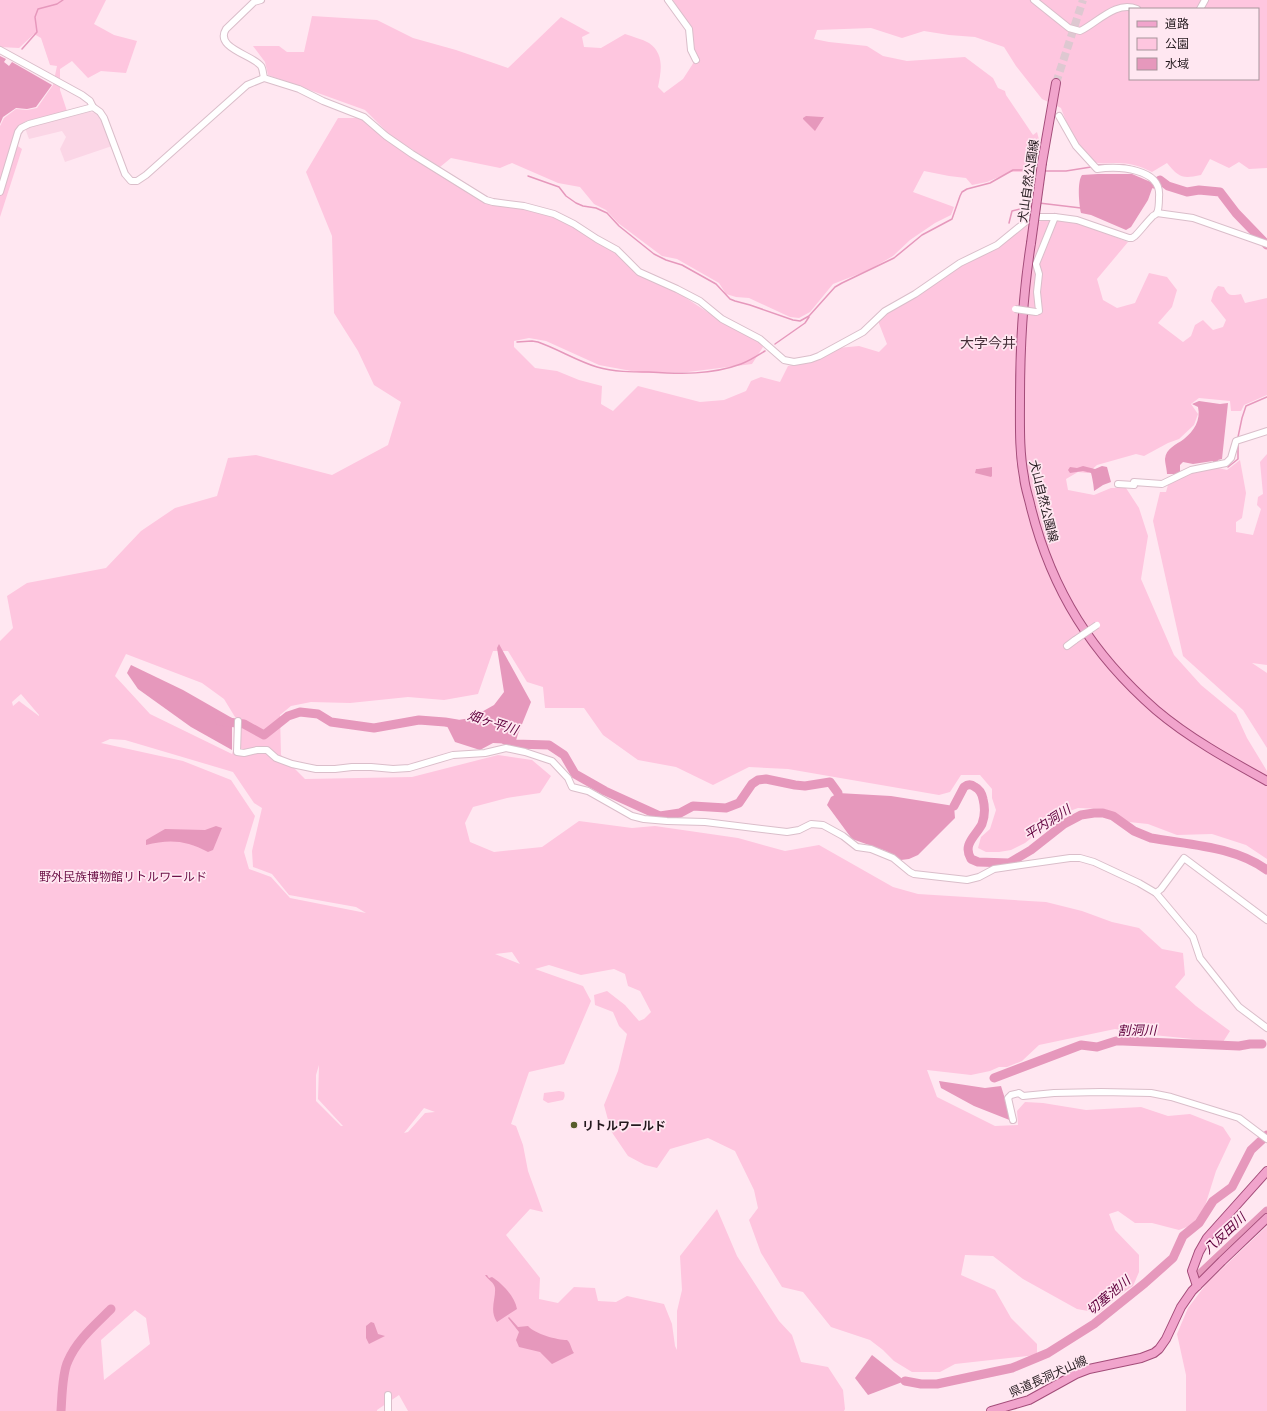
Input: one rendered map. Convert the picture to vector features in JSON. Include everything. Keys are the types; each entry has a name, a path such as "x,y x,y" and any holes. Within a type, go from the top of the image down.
{"main road":[{"name":"犬山自然公園線","path":"1056,83 1042,163 1031,243 1023,314 1020,364 1020,442 1024,479 1036,527 1049,565 1066,600 1082,627 1113,666 1134,689 1157,710 1196,739 1267,781"},
{"path":"1197,1286 1192,1271 1207,1238 1267,1171"},
{"name":"県道長洞犬山線","path":"991,1411 1029,1400 1076,1374 1089,1369 1141,1358 1159,1349 1166,1339 1181,1307 1188,1296 1267,1218"}],"street":[{"path":"261,0 254,1 226,29 223,37 225,42 239,53 260,65 264,78"},
{"path":"668,0 689,29 691,50 696,60"},
{"path":"1034,0 1069,28 1080,31 1100,16 1123,6 1132,6 1135,8"},
{"path":"0,50 82,95 90,101 93,107 100,112 104,118 125,174 131,181 137,181 247,85 264,78 299,89 364,117 399,145 486,200 524,206 554,214 574,224 597,239 618,250 640,272 700,301 722,319 760,339 780,357 788,362 811,359 863,332 885,311 915,294 960,263 997,245 1029,219 1037,217 1055,217 1077,220 1129,238 1135,236 1157,213 1160,193 1156,183 1138,172 1126,168 1094,166 1076,146 1059,116"},
{"path":"0,192 18,132 21,128 28,124 93,107"},
{"path":"1157,213 1193,218 1266,244"},
{"path":"1015,309 1039,312 1037,292 1039,274 1036,264 1055,217"},
{"path":"1118,484 1134,485 1134,482 1162,484 1191,470 1226,463 1231,458 1236,441 1267,431"},
{"path":"1067,646 1097,625"},
{"path":"238,724 237,752 244,753 256,750 267,750 276,758 292,764 316,769 358,767 394,769 409,768 453,755 485,753 506,748 525,752 552,760 568,778 572,787 588,791 632,816 644,819 705,822 787,832 799,830 811,824 823,825 843,836 857,847 871,849 893,858 910,872 967,880 979,877 994,869 1070,858 1080,858 1094,862 1114,870 1156,893 1192,937 1200,958 1221,982 1239,1008 1267,1028"},
{"path":"1156,893 1161,889 1184,858 1267,920"},
{"path":"1013,1120 1008,1098 1011,1095 1018,1093 1023,1096 1054,1093 1151,1093 1165,1095 1239,1118 1266,1138"},
{"path":"388,1396 388,1411"}],"shaded area":[{"path":"89,112 99,113 112,146 65,162 60,149 66,137 62,131 29,139 25,128"}],"green space":[{"path":"0,0 106,0 94,24 114,35 137,41 126,73 101,71 88,78 72,61 60,69 60,90 67,111 26,121 20,125 12,142 22,149 0,217 0,126 4,118 16,109 27,110 37,108 53,85 57,66 50,65 41,38 34,34 19,48 0,47"},
{"path":"673,0 1267,0 1267,168 1249,169 1239,162 1229,168 1210,159 1201,175 1185,177 1175,172 1167,163 1152,172 1130,164 1098,163 1086,155 1080,148 1070,131 1061,108 1042,99 1016,66 1004,47 975,37 924,31 902,38 871,28 817,30 814,39 867,46 883,56 907,61 965,57 993,78 998,88 1005,91 1006,95 1033,135 1037,132 1041,147 1037,172 1011,172 987,182 972,185 966,178 924,171 913,192 954,207 951,215 935,223 910,240 893,256 869,270 833,284 810,312 799,318 790,317 749,298 736,297 726,294 719,283 677,259 662,256 618,223 606,210 594,204 580,187 558,183 512,163 500,168 451,158 440,167 391,136 365,110 268,75 265,62 253,46 279,46 287,52 304,52 312,16 377,20 413,38 456,50 508,68 561,17 590,33 582,37 584,47 601,48 625,34 649,43 658,52 660,58 661,69 658,87 664,93 683,79 694,62 690,28"},
{"name":"野外民族博物館リトルワールド","path":"338,118 361,118 386,140 486,203 524,208 558,218 616,252 638,274 680,294 721,321 759,342 763,347 752,364 688,372 642,373 599,365 546,341 529,338 514,341 514,347 535,368 557,371 579,380 602,386 601,404 613,411 638,386 700,402 724,400 746,391 751,381 761,377 780,382 788,366 812,361 838,348 859,346 879,352 887,344 878,321 888,312 960,266 999,245 1028,224 1050,219 1076,222 1128,242 1097,279 1103,300 1117,308 1135,303 1149,273 1167,277 1177,290 1172,307 1158,323 1183,342 1191,336 1195,325 1203,320 1213,330 1223,327 1226,320 1211,301 1214,291 1218,286 1224,287 1230,295 1241,294 1245,303 1267,298 1267,395 1244,405 1241,411 1231,411 1230,401 1199,398 1191,404 1198,414 1194,425 1179,439 1168,443 1144,456 1136,454 1097,465 1088,473 1078,472 1066,479 1068,490 1094,495 1111,488 1126,488 1139,508 1148,536 1141,579 1174,655 1201,685 1236,714 1247,738 1267,771 1267,859 1246,845 1212,834 1177,835 1148,824 1129,822 1105,809 1078,808 1067,812 1025,843 1011,850 986,852 978,848 981,837 990,829 996,810 992,798 992,789 980,775 961,775 950,792 939,795 788,769 749,767 713,785 676,767 638,760 603,735 584,708 545,708 543,687 527,682 508,651 493,651 478,694 444,700 408,697 350,703 311,702 291,706 280,715 281,755 305,779 412,777 498,755 532,760 551,776 540,793 507,798 473,807 465,823 470,842 494,852 542,847 579,821 632,828 655,826 738,838 785,851 819,845 893,887 918,894 1046,902 1082,911 1112,922 1139,928 1162,949 1183,953 1185,975 1175,987 1196,1006 1230,1031 1223,1042 1153,1035 1115,1029 1039,1045 1022,1061 1007,1067 999,1067 990,1071 971,1075 927,1070 937,1097 995,1126 1018,1125 1017,1111 1025,1102 1043,1103 1086,1110 1141,1107 1168,1116 1190,1114 1223,1127 1231,1139 1216,1171 1205,1206 1192,1225 1179,1230 1152,1223 1135,1223 1118,1211 1109,1214 1115,1230 1139,1255 1139,1272 1133,1286 1116,1297 1099,1313 1077,1309 1023,1279 993,1256 965,1255 961,1275 995,1290 1011,1318 1037,1344 1037,1355 955,1364 940,1372 912,1372 894,1361 870,1340 831,1327 803,1292 782,1287 761,1253 749,1220 758,1208 754,1190 735,1151 708,1138 670,1149 657,1168 645,1165 628,1156 611,1131 604,1105 618,1071 627,1034 619,1026 613,1012 595,1005 594,995 607,991 625,1005 639,1021 644,1019 651,1012 640,991 628,986 625,974 614,969 581,975 549,965 535,969 583,986 591,1001 564,1064 529,1072 511,1124 516,1126 523,1145 528,1171 543,1212 530,1209 506,1235 540,1278 539,1299 558,1303 574,1287 595,1288 598,1301 616,1302 627,1296 664,1304 672,1324 675,1346 677,1350 677,1311 682,1290 680,1256 717,1209 737,1256 779,1321 792,1335 801,1362 828,1367 843,1390 844,1411 408,1411 399,1395 377,1411 0,1411 0,641 13,628 7,596 27,583 106,568 141,531 175,508 217,496 228,458 256,455 332,475 388,445 401,402 374,385 358,351 334,313 332,236 306,172","holes":["126,654 202,683 224,699 235,717 243,720 232,754 150,714 115,676","21,694 39,716 19,701 13,706 12,702","110,739 125,740 233,772 254,803 262,808 252,851 253,867 272,874 289,895 356,907 366,913 290,898 271,877 249,869 244,852 255,816 231,780 183,761 101,743","512,952 520,964 495,954","319,1065 318,1099 343,1126 341,1126 316,1101 316,1075","424,1108 435,1112 425,1113 408,1132 404,1133","135,1310 146,1318 150,1344 104,1380 101,1340"]},
{"path":"1267,454 1267,665 1252,663 1267,673 1267,748 1243,710 1183,656 1153,521 1160,492 1166,492 1168,485 1191,472 1214,467 1227,470 1240,460 1246,493 1242,518 1236,522 1236,532 1253,535 1261,509 1257,505 1258,497 1263,494 1260,462"},
{"path":"559,1091 564,1092 565,1096 563,1100 548,1103 543,1100 544,1093"},
{"path":"1267,1226 1267,1411 1186,1411 1186,1375 1177,1334 1188,1308 1207,1283"}],"water":[{"path":"0,56 6,59 4,62 9,66 12,62 52,85 36,107 27,109 16,108 3,117 0,124"},
{"path":"806,116 824,117 815,131 803,119"},
{"path":"1132,174 1155,185 1153,186 1148,200 1131,227 1126,230 1091,215 1081,213 1079,193 1080,178 1082,175"},
{"path":"1199,401 1220,404 1228,403 1222,459 1218,460 1219,464 1213,464 1213,461 1193,464 1183,462 1180,465 1180,472 1176,474 1167,474 1165,461 1167,452 1194,429 1198,421 1199,412 1198,407 1192,404"},
{"path":"1083,466 1095,469 1102,466 1107,467 1111,482 1094,491 1091,473 1083,471 1070,473 1068,470 1070,467 1077,468"},
{"path":"992,467 991,477 975,473 976,469"},
{"path":"499,644 531,702 515,744 493,743 480,750 455,742 445,722 471,718 494,705 504,692 497,648"},
{"path":"131,665 183,690 232,718 232,750 191,727 138,689 127,673"},
{"path":"838,793 891,796 954,806 955,818 918,855 909,859 901,860 886,851 852,839 827,805 831,797"},
{"path":"216,826 222,828 213,850 208,852 192,845 170,841 146,845 146,840 165,829 205,830"},
{"path":"939,1081 985,1088 1001,1086 1012,1121 974,1106 941,1088"},
{"path":"485,1275 489,1278 492,1277 500,1283 511,1295 516,1304 517,1309 497,1322 493,1313 495,1288"},
{"path":"509,1317 518,1327 528,1326 536,1332 546,1336 567,1340 574,1353 552,1364 540,1352 519,1347 516,1340 519,1332 508,1318"},
{"path":"371,1322 374,1323 378,1334 385,1336 369,1344 366,1338 366,1326"},
{"path":"872,1355 905,1381 868,1395 855,1378"}],"waterway":[{"path":"22,49 37,32 35,17 38,9 57,4 63,0"},
{"path":"1097,165 1123,165 1137,168"},
{"path":"1044,171 1066,171 1091,167"},
{"path":"528,176 559,187 566,196 576,203 583,206 596,208 607,213 619,226 654,254 682,265 716,284 730,299 800,321 809,316 835,287 894,258 922,235 952,219 962,192 967,189 990,183 1013,170 1038,170"},
{"path":"1154,177 1160,180"},
{"path":"1154,184 1160,180 1168,186 1187,192 1199,190 1220,192 1236,213 1267,245"},
{"path":"1039,203 1081,208"},
{"path":"1009,223 1012,211 1032,206"},
{"path":"775,344 805,323 809,317"},
{"path":"517,342 538,342 582,362 597,367 630,372 707,372 730,368 744,363 765,351"},
{"path":"1238,437 1246,406 1267,397"},
{"path":"1228,467 1238,459 1238,444"},
{"name":"畑ヶ平川","path":"220,721 244,724 264,735 288,716 300,712 318,714 331,722 374,728 419,720 457,724"},
{"name":"畑ヶ平川","path":"505,740 515,744 549,745 564,755 575,774 605,791 660,816 680,813 693,806 726,808 739,803 752,784 758,780 766,779 805,786 830,782 838,793"},
{"name":"平内洞川","path":"954,806 964,787 967,785 971,785 976,788 982,795 984,802 983,821 971,840 968,849 971,859 978,862 1009,863 1031,850 1064,824 1081,815 1103,813 1113,816 1134,831 1151,838 1226,851 1254,862 1267,870"},
{"name":"割洞川","path":"994,1078 1081,1045 1097,1047 1116,1041 1239,1046 1262,1044"},
{"name":"切塞池川","path":"905,1381 921,1384 937,1384 1012,1368 1048,1353 1094,1324 1145,1283 1173,1258 1183,1236 1199,1223 1213,1201 1232,1187 1251,1150 1267,1135"},
{"name":"八反田川","path":"1199,1275 1267,1211"},
{"path":"61,1411 63,1379 68,1361 76,1346 111,1309"}],"tunnel":[{"path":"1056,83 1083,0"}],"place":[{"name":"リトルワールド","path":"574,1125"}],"district":[{"name":"大字今井","path":"988,343"}]}
